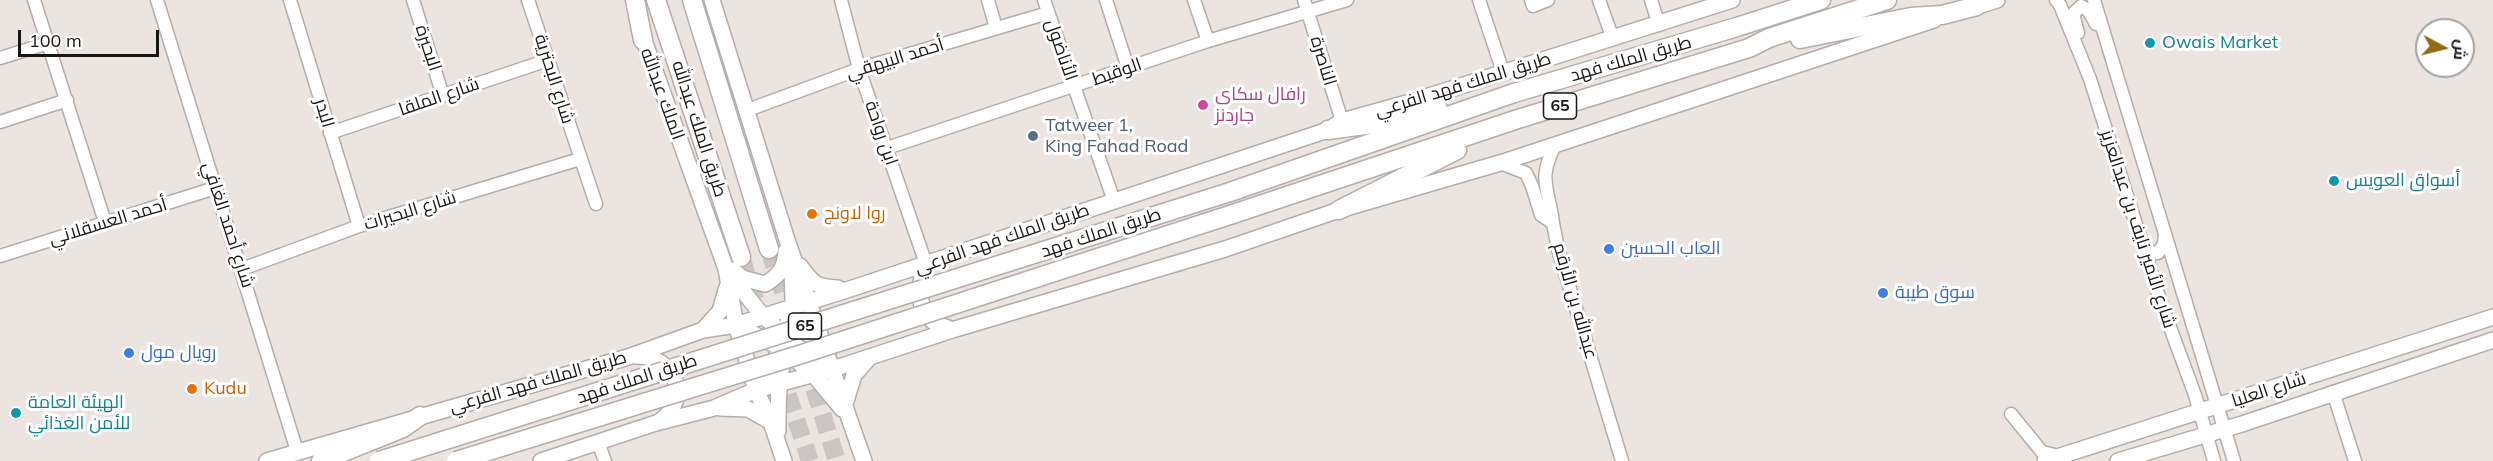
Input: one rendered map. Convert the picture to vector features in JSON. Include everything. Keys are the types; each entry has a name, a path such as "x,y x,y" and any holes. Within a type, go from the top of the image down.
{"highway":[{"path":"633,0 643,40"},
{"name":"طريق الملك عبدالله","path":"656,0 741,257"},
{"name":"طريق الملك عبدالله","path":"692,0 770,249"},
{"path":"1761,20 1772,4 1782,0"},
{"name":"طريق الملك فهد","path":"379,461 1230,192 1504,96 1821,0"},
{"name":"طريق الملك فهد","path":"456,461 813,350 1233,214 1518,118 1749,48 1769,38 1887,0"},
{"path":"1749,48 1765,48 1899,18 1942,15 1977,6"},
{"path":"1335,125 1372,124 1504,96"},
{"path":"1339,210 1445,154 1509,130 1518,118"},
{"path":"321,461 403,428 420,416"}],"main road":[{"path":"712,0 789,247 864,461"},
{"name":"طريق الملك فهد الفرعي","path":"267,461 628,357 703,330 736,324 792,306 810,306 854,288 1335,125 1659,25 1732,0"},
{"path":"541,461 656,423 714,408 778,383 833,369 952,330 1225,249 1339,210 1500,163 1997,0"},
{"name":"الملك عبدالله","path":"643,40 725,270 736,324 756,390"},
{"path":"725,270 753,283 765,284 776,278 784,268 789,247"},
{"path":"789,247 812,281 820,287 854,288"},
{"path":"777,443 778,383 792,306 789,247"},
{"path":"926,264 920,286 923,306 933,321 952,330"},
{"path":"725,270 786,344 846,410"},
{"path":"703,330 720,311 725,270"},
{"path":"756,390 810,306"},
{"name":"شارع العليا","path":"2052,459 2493,317"},
{"path":"736,324 786,344 833,369"},
{"name":"شارع العليا","path":"2118,461 2224,429 2493,340"},
{"path":"628,357 653,358 662,362 674,378 676,398 673,408 667,416 656,423"},
{"path":"846,410 854,375 869,357"},
{"path":"756,390 771,422 783,461"},
{"path":"714,408 748,409 771,422"}],"street":[{"path":"34,0 105,222"},
{"name":"شارع أحمد الغافي","path":"157,0 297,451"},
{"name":"البدر","path":"290,0 359,226"},
{"name":"البحيرة","path":"413,0 443,96"},
{"name":"شارع البحترية","path":"528,0 596,204"},
{"name":"ابن رواحة","path":"841,0 859,69 926,264"},
{"path":"988,0 996,28"},
{"name":"الأناضول","path":"1044,0 1114,201"},
{"path":"1106,0 1128,68"},
{"path":"1194,0 1208,41"},
{"name":"الوقيط","path":"887,148 1073,87 1306,6 1347,0"},
{"path":"1479,0 1503,72"},
{"path":"1531,0 1533,6 1548,0"},
{"path":"1599,0 1613,39"},
{"path":"1651,0 1659,25"},
{"name":"شارع الأمير نايف بن عبدالعزيز","path":"2055,0 2060,5 2090,80 2139,235 2200,411 2214,461"},
{"name":"شارع الأمير نايف بن عبدالعزيز","path":"2094,0 2234,461"},
{"name":"الناصرة","path":"1306,6 1335,125"},
{"path":"2090,80 2073,14 2081,6 2088,10 2112,64"},
{"name":"أحمد البيهقي","path":"745,111 859,69 1048,13"},
{"path":"0,58 48,43"},
{"name":"شارع الملقا","path":"330,134 548,60"},
{"path":"0,122 67,100"},
{"path":"1553,224 1544,184 1545,164 1555,145"},
{"name":"شارع البحيرات","path":"242,269 359,226 580,159"},
{"name":"عبدالله بن الأرقم","path":"1500,163 1526,173 1541,215 1553,224 1558,249 1622,461"},
{"name":"أحمد العسقلاني","path":"0,256 215,188"},
{"path":"2139,235 2150,252 2158,253 2164,243 2163,222"},
{"path":"2332,393 2355,461"},
{"path":"2011,414 2042,452 2052,459"},
{"path":"598,442 605,461"}],"tunnel":[{"path":"769,249 793,322"},
{"path":"741,257 760,314"},
{"path":"806,363 837,461"},
{"path":"779,369 810,461"}],"place":[{"name":"Owais Market","path":"2150,43"},
{"name":"رافال سكاي جاردنز","path":"1203,105"},
{"name":"Tatweer 1, King Fahad Road","path":"1033,136"},
{"name":"أسواق العويس","path":"2334,181"},
{"name":"روا لاونج","path":"812,214"},
{"name":"العاب الحسين","path":"1609,249"},
{"name":"سوق طيبة","path":"1883,293"},
{"name":"رويال مول","path":"129,353"},
{"name":"Kudu","path":"192,389"},
{"name":"الهيئة العامة للأمن الغذائي","path":"16,413"}]}
